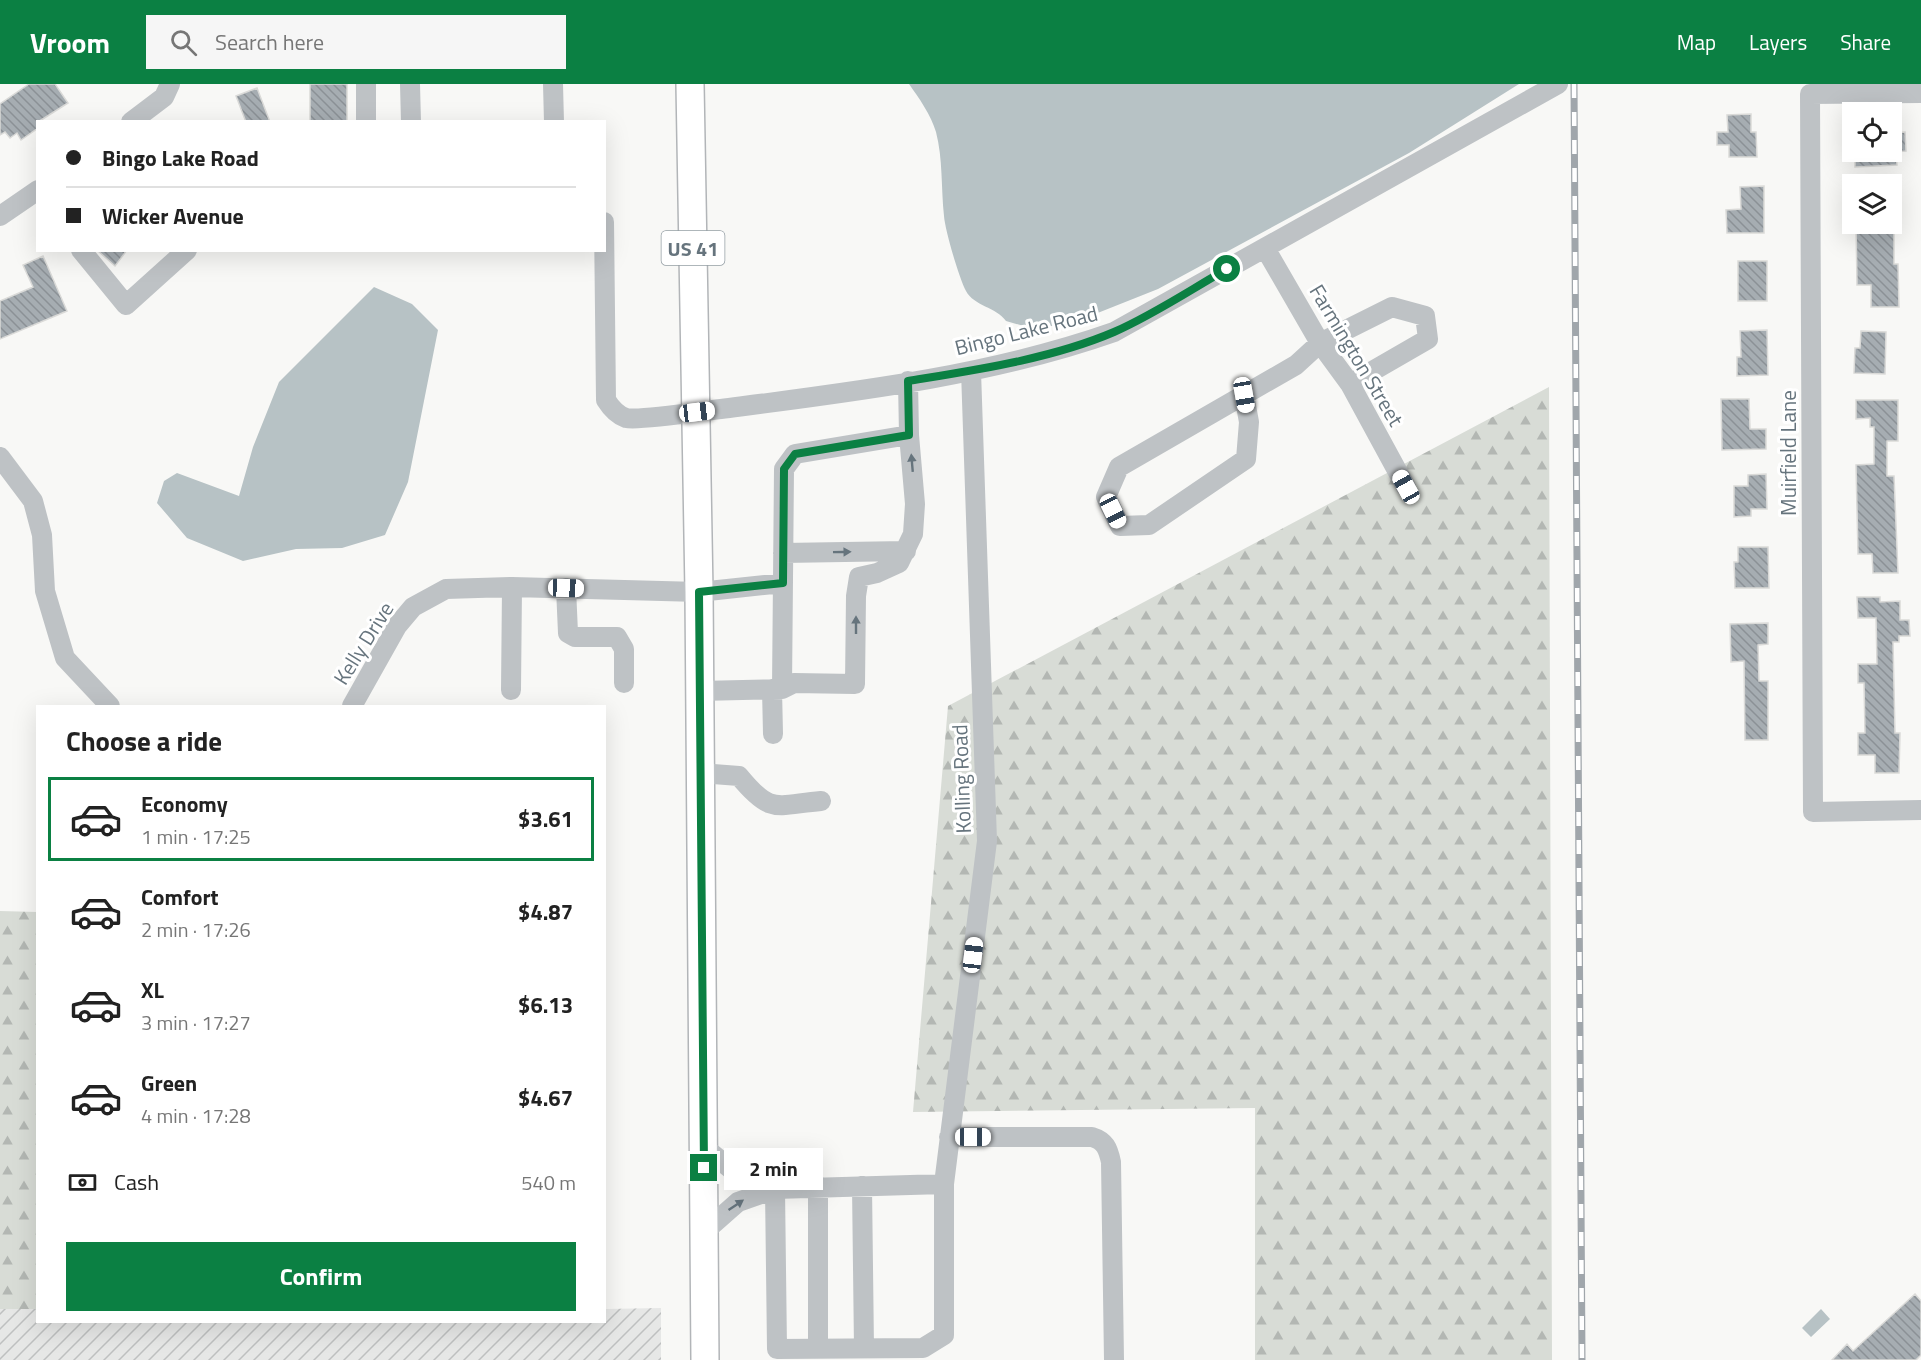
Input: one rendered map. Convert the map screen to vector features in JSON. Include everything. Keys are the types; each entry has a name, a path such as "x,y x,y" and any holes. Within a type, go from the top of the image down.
{"highway":[{"name":"US 41","path":"690,84 697,412 705,1360"}],"street":[{"path":"134,120 164,97 170,84"},
{"path":"366,84 366,120"},
{"path":"410,84 411,120"},
{"path":"553,84 554,120"},
{"name":"Bingo Lake Road","path":"604,252 606,400 612,410 627,418 697,412 971,371 1074,346 1114,332 1558,84"},
{"name":"Muirfield Lane","path":"1921,93 1810,94 1814,812 1921,810"},
{"path":"2,211 36,193"},
{"name":"Farmington Street","path":"1265,248 1320,343 1350,384 1406,487"},
{"path":"83,252 126,305 185,252"},
{"path":"1244,395 1249,422 1246,459 1149,525 1120,526 1106,497 1119,467 1296,365 1320,343 1392,307 1425,316 1428,339 1350,384"},
{"name":"Kolling Road","path":"864,1348 923,1348 944,1335 944,1184 987,841 971,371"},
{"path":"700,691 777,689 794,683 855,684 856,596 859,577 877,573 899,563 913,534 915,504 909,435 908,381"},
{"path":"773,734 783,583 784,469 795,454 909,435"},
{"path":"0,457 33,501 42,535 45,591 64,658 109,705"},
{"path":"783,553 906,551"},
{"name":"Kelly Drive","path":"353,705 397,626 413,607 446,589 512,587 699,592 783,583"},
{"path":"511,690 512,587"},
{"path":"566,588 568,633 575,637 617,637 624,649 624,683"},
{"path":"700,773 739,776 757,797 770,805 821,801"},
{"path":"950,1137 1092,1137 1102,1140 1109,1149 1114,1360"},
{"path":"704,1147 737,1174 775,1189"},
{"path":"704,1232 738,1202 775,1189 944,1184"},
{"path":"818,1186 818,1349"},
{"path":"775,1189 777,1354 818,1349 864,1348 862,1186"}],"shaded area":[{"path":"909,84 1519,84 1409,153 1158,289 1075,322 1034,329 1006,321 1002,316 974,300 966,291 956,265 945,223 941,163 936,132 928,113"},
{"path":"374,287 412,304 438,330 408,482 385,535 342,548 296,549 243,561 187,538 157,503 164,481 177,473 239,496 253,447 279,382"},
{"path":"661,1308 661,1360 0,1360 0,1309 36,1309 36,1323 606,1323 606,1309"},
{"path":"1821,1309 1830,1319 1811,1337 1802,1328"}],"green space":[{"path":"1549,387 1552,1360 1255,1360 1255,1108 913,1112 948,706"},
{"path":"0,911 36,912 36,1309 0,1309"}],"building":[{"path":"29,84 55,84 68,103 41,120 36,120 36,129 21,140 17,133 10,138 5,132 0,135 0,104"},
{"path":"310,84 347,84 347,120 310,120"},
{"path":"257,88 269,120 245,120 236,96"},
{"path":"1751,114 1751,132 1756,132 1757,157 1729,157 1729,145 1717,145 1717,132 1728,132 1727,115"},
{"path":"1902,132 1905,132 1906,151 1902,151"},
{"path":"1855,162 1897,162 1897,165 1855,167"},
{"path":"1764,186 1764,233 1727,233 1726,210 1741,209 1740,187"},
{"path":"1856,234 1894,234 1894,264 1898,264 1899,307 1871,307 1871,285 1857,285"},
{"path":"99,252 126,252 115,266"},
{"path":"43,256 67,311 0,339 0,301 33,287 23,265"},
{"path":"1738,261 1767,261 1767,301 1738,301"},
{"path":"1767,330 1768,375 1737,376 1737,357 1741,357 1740,331"},
{"path":"1861,331 1886,332 1885,374 1854,373 1855,348 1860,348"},
{"path":"1721,399 1749,399 1750,429 1766,429 1766,449 1722,450"},
{"path":"1856,400 1898,400 1898,441 1887,441 1887,476 1894,476 1898,573 1873,573 1872,554 1858,554 1856,465 1874,464 1874,427 1870,427 1870,418 1856,419"},
{"path":"1766,474 1767,509 1751,509 1751,516 1734,517 1734,486 1748,486 1748,475"},
{"path":"1738,547 1768,547 1769,588 1735,588 1734,562 1738,562"},
{"path":"1857,597 1880,597 1880,602 1900,601 1900,620 1909,620 1910,636 1899,636 1899,642 1893,642 1895,733 1900,733 1899,773 1875,773 1875,755 1858,755 1858,733 1865,733 1864,683 1858,683 1858,664 1877,664 1876,618 1858,618"},
{"path":"1768,623 1768,644 1758,645 1759,681 1768,681 1768,740 1745,740 1744,661 1731,662 1730,624"},
{"path":"1915,1294 1921,1301 1921,1355 1916,1360 1832,1360 1847,1344 1853,1351"}],"railway":[{"path":"1574,84 1582,1360"}],"route":[{"path":"704,1168 699,592 783,583 784,469 795,454 909,435 908,381 971,371 1074,346 1114,332 1227,269"}]}
